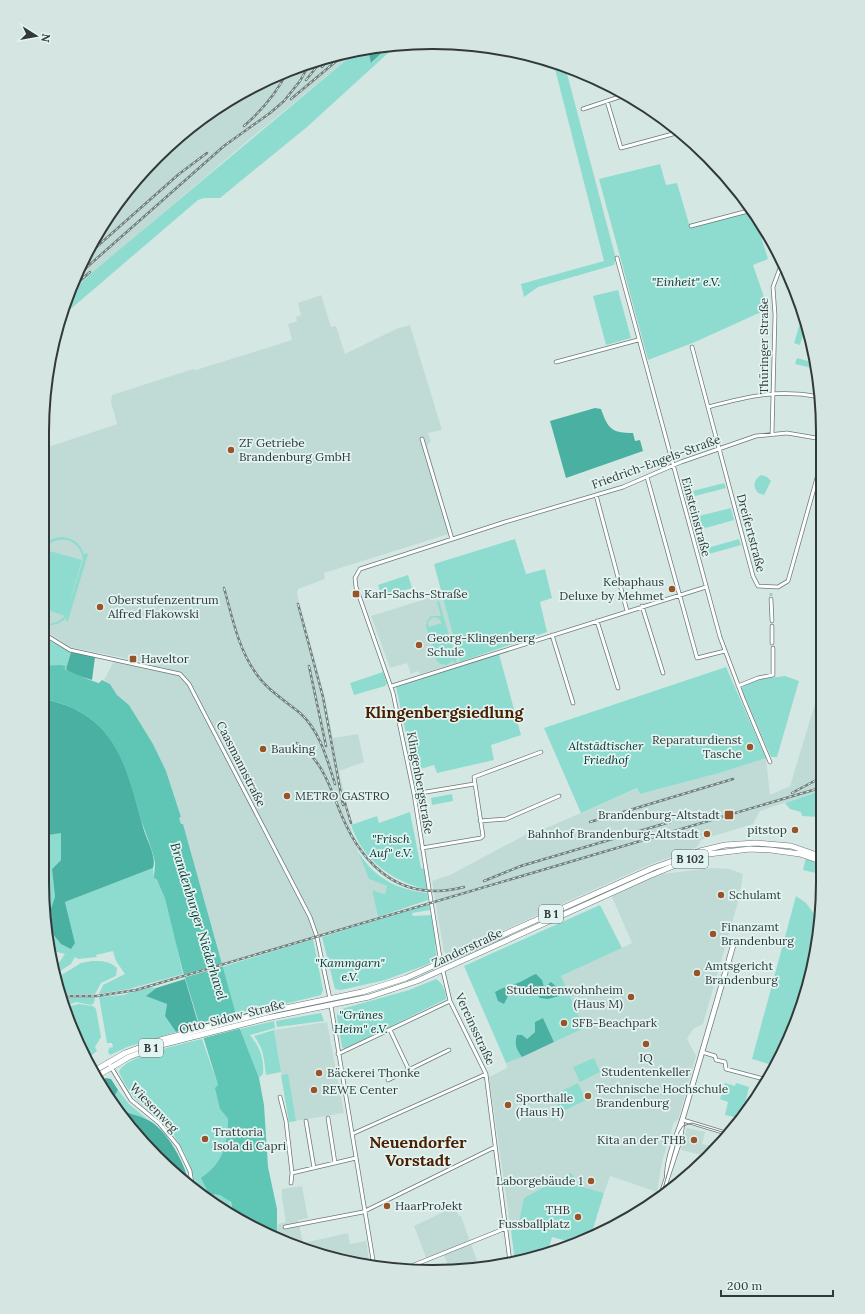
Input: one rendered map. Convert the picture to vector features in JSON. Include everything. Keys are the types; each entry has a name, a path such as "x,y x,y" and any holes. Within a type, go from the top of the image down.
{"main road":[{"name":"Zanderstraße","path":"330,999 384,986 441,964 604,889 653,868 700,851 725,846 756,843 791,846 816,855"},
{"name":"Zanderstraße","path":"331,1006 369,997 443,971 649,876 700,855 734,850 779,850 816,860"},
{"path":"604,889 607,895"},
{"path":"441,964 443,971"},
{"path":"330,999 331,1006"},
{"name":"Otto-Sidow-Straße","path":"98,1069 144,1050 194,1034 330,999"},
{"name":"Otto-Sidow-Straße","path":"246,1020 331,1006"},
{"name":"Otto-Sidow-Straße","path":"100,1073 109,1064"}],"street":[{"path":"583,109 618,97"},
{"path":"607,101 621,148 626,148 673,134"},
{"path":"691,226 746,212"},
{"name":"Einsteinstraße","path":"617,258 638,340 725,652 770,762"},
{"name":"Thüringer Straße","path":"772,434 775,315 773,287 779,270"},
{"path":"556,362 638,340"},
{"path":"692,347 719,448"},
{"path":"708,407 750,396 773,393 814,397"},
{"name":"Friedrich-Engels-Straße","path":"356,587 355,578 360,569 596,495 647,477 719,448 756,436 795,434 816,438"},
{"path":"422,439 452,539"},
{"name":"Dreifertstraße","path":"719,448 755,582 758,586 770,588 783,586 789,578 816,481"},
{"path":"647,477 697,658 725,652"},
{"path":"596,495 627,611"},
{"name":"Klingenbergstraße","path":"356,587 392,686 414,794 441,964"},
{"path":"392,686 679,594 706,587"},
{"path":"770,588 771,593"},
{"path":"771,599 772,621"},
{"path":"642,606 663,673"},
{"path":"597,621 618,688"},
{"path":"772,626 772,643"},
{"path":"552,635 573,703"},
{"name":"Caasmannstraße","path":"49,637 67,649 180,674 189,684 310,917 317,937 330,999"},
{"path":"738,686 758,678 773,675 773,648"},
{"path":"422,848 481,838 483,836 474,777 542,752"},
{"path":"414,794 474,784"},
{"path":"480,821 506,819 559,796"},
{"path":"663,1188 675,1138 683,1120 732,946"},
{"name":"Vereinsstraße","path":"443,971 450,1001 486,1074 509,1257"},
{"path":"338,1054 450,1001"},
{"path":"331,1006 373,1261"},
{"path":"390,1030 408,1070"},
{"path":"388,1080 449,1050"},
{"path":"702,1052 715,1056 716,1060 725,1062 726,1068 762,1078"},
{"name":"Wiesenweg","path":"109,1064 131,1100 159,1123 178,1146 190,1171 191,1180"},
{"path":"352,1134 486,1074"},
{"path":"280,1097 286,1121 292,1173 291,1183"},
{"path":"328,1118 335,1163"},
{"path":"683,1120 723,1132"},
{"path":"306,1121 314,1168"},
{"path":"285,1227 365,1210 495,1147"},
{"path":"292,1173 356,1158"},
{"path":"416,1264 506,1228"}],"shaded area":[{"path":"383,52 371,63 369,54"},
{"path":"348,58 238,149 78,286 100,241 128,199 161,161 199,128 241,100 286,78 309,69"},
{"path":"321,295 331,327 336,326 345,354 396,329 410,325 442,430 428,433 431,441 427,446 452,533 324,573 325,579 298,589 297,594 324,694 333,738 358,734 364,762 339,771 347,805 344,807 358,852 369,879 388,886 385,894 372,890 378,917 221,964 183,824 181,824 179,818 181,817 166,771 153,744 129,705 117,695 110,684 104,680 114,661 153,669 154,664 70,647 49,633 49,447 117,424 111,402 112,395 292,340 288,324 297,321 296,317 301,315 298,303"},
{"path":"595,408 601,409 606,421 615,431 633,433 635,441 640,440 643,451 566,478 550,421"},
{"name":"Georg-Klingenberg Schule","path":"442,594 460,662 420,674 418,671 411,674 407,663 390,668 371,616"},
{"path":"71,652 95,657 92,680 70,673 66,669"},
{"path":"816,700 816,792 760,811 753,824 701,840 697,847 644,867 449,955 444,952 432,881 450,875 529,833 551,826 638,788 640,794 723,772 766,758 770,795 790,786"},
{"path":"49,701 68,706 87,716 102,729 114,745 130,782 154,858 153,868 65,902 75,943 71,949 61,944 52,931 50,910 55,897 52,869 61,860 61,833 49,835"},
{"name":"Technische Hochschule Brandenburg","path":"712,868 730,869 743,874 740,895 703,1024 693,1029 687,1039 696,1056 678,1120 674,1122 662,1162 657,1192 610,1176 604,1193 573,1184 524,1198 518,1225 511,1231 489,1077 507,1068 506,1063 554,1042 538,1007 561,976 632,943 612,897 613,895 640,882 662,874"},
{"path":"536,974 542,980 544,987 551,982 560,990 559,996 548,999 540,998 536,993 521,992 508,996 504,1004 498,1001 495,992 502,988 519,983"},
{"path":"185,979 199,1026 176,1032 165,1016 167,1004 146,996 156,988"},
{"path":"543,1018 554,1042 522,1057 516,1046 517,1035 522,1035 527,1039 535,1032 535,1022"},
{"path":"327,1022 344,1113 289,1122 274,1030"},
{"path":"106,1078 111,1079 118,1090 115,1096 114,1095 104,1079"},
{"path":"126,1112 146,1119 161,1130 174,1148 187,1176 161,1153"},
{"name":"Kita an der THB","path":"687,1128 705,1132 702,1144 711,1146 702,1155 681,1150"},
{"path":"302,1186 308,1218 298,1220 303,1243 277,1232 278,1224 286,1222 282,1189"},
{"path":"454,1207 459,1216 461,1216 477,1261 473,1263 448,1264 443,1253 427,1260 414,1226"},
{"path":"348,1233 350,1244 366,1241 369,1260 333,1252 304,1243"}],"green space":[{"path":"390,51 307,127 220,198 204,198 198,200 68,311 78,285 94,271 348,58 369,54 372,63 383,52"},
{"path":"555,69 567,73 616,259 614,265 538,287 524,297 521,284 604,261"},
{"name":"\"Einheit\" e.V.","path":"660,164 666,185 677,183 689,224 746,212 760,233 768,259 753,265 768,309 695,342 648,360 599,179"},
{"path":"618,290 631,338 606,345 593,296"},
{"path":"800,323 803,334 800,345 794,343"},
{"path":"797,358 810,361 811,368 795,364"},
{"path":"761,475 767,477 771,481 764,495 758,493 754,485 755,481"},
{"path":"724,483 726,488 695,496 693,491"},
{"path":"731,508 734,520 702,529 699,516"},
{"path":"60,537 68,538 81,547 84,555 85,553 88,554 68,621 66,621 66,618 61,622 49,625 57,622 65,616 49,611 49,551 82,560 66,614 83,560 78,547 73,542 61,540 54,541 49,545 49,541"},
{"path":"515,539 526,574 545,569 552,598 540,602 547,632 460,662 434,564"},
{"path":"739,539 741,545 709,554 707,548"},
{"path":"408,575 412,588 382,597 378,585"},
{"path":"439,601 457,662 454,663 453,660 447,665 440,664 436,660 426,626 427,621 431,616 441,616 437,602","holes":["433,617 438,618 442,623 428,627 428,622"]},
{"path":"49,641 71,652 66,669 66,666 49,666"},
{"path":"499,654 521,735 491,745 494,760 437,773 434,765 414,771 396,687"},
{"name":"Altstädtischer Friedhof","path":"726,667 766,758 723,772 640,794 637,788 581,813 544,728"},
{"path":"383,672 387,683 385,686 354,695 350,683"},
{"path":"785,676 799,681 777,757 771,757 741,688 754,680"},
{"path":"816,792 816,817 802,816 801,812 790,809 785,803"},
{"path":"452,794 453,801 432,805 431,798"},
{"name":"\"Frisch Auf\" e.V.","path":"410,812 421,868 424,869 427,890 402,881 380,868 363,849 351,825 377,816 379,823"},
{"path":"49,830 61,833 61,860 52,869 55,897 50,910"},
{"path":"358,852 380,876 406,889 427,893 428,900 378,917 372,890 385,894 387,886 369,879"},
{"path":"806,858 816,862 816,873 803,870"},
{"path":"153,868 154,878 160,885 169,908 183,974 129,989 99,994 103,985 125,974 116,961 113,951 96,955 97,957 78,959 75,957 71,964 60,971 58,964 65,954 55,952 52,931 53,934 75,943 65,902"},
{"path":"796,896 806,903 814,914 809,956 803,981 787,1028 769,1064 752,1059"},
{"name":"\"Kammgarn\" e.V.","path":"429,904 430,910 412,913 413,916 431,915 437,959 426,965 385,980 341,990 335,989 322,937"},
{"path":"600,905 622,948 561,976 584,1028 554,1042 543,1018 535,1022 535,1032 527,1039 517,1035 516,1046 522,1057 506,1063 464,966"},
{"path":"313,939 323,990 321,995 236,1016 222,967"},
{"path":"99,961 112,964 117,968 116,976 101,983 95,994 66,994 61,975 81,963"},
{"name":"\"Grünes Heim\" e.V.","path":"436,979 444,988 446,999 345,1049 342,1047 337,1017 338,1010 409,990"},
{"path":"149,987 156,988 147,995 167,1004 165,1016 176,1032 127,1047 110,1055 108,1052 109,1048 113,1047 112,1043 107,1043 99,997 123,995"},
{"path":"67,997 95,997 94,1003 91,1005 76,1002 69,1005"},
{"path":"79,1004 93,1006 96,1009 101,1037 95,1047 97,1051 91,1055 78,1028 70,1006"},
{"path":"321,1013 324,1021 277,1027 276,1021"},
{"path":"274,1021 275,1028 250,1035 259,1048 262,1058 263,1074 259,1078 240,1029"},
{"path":"274,1030 281,1072 266,1075 262,1050 254,1036"},
{"path":"202,1039 218,1085 220,1109 228,1119 227,1137 220,1159 202,1178 215,1195 223,1195 228,1199 232,1208 195,1183 189,1162 180,1144 160,1120 141,1104 132,1094 127,1088 119,1072 123,1066 132,1061 170,1047"},
{"path":"594,1058 600,1072 580,1082 573,1067"},
{"path":"288,1074 296,1121 289,1122 281,1075"},
{"path":"578,1083 586,1100 561,1112 553,1095"},
{"path":"725,1083 735,1086 736,1083 749,1087 745,1104 735,1117 725,1115 728,1102 720,1099"},
{"path":"118,1090 129,1104 147,1119 126,1112 115,1096"},
{"path":"570,1173 575,1177 573,1184 604,1193 593,1229 567,1241 552,1237 549,1247 514,1256 511,1231 518,1225 524,1198"}],"water":[{"name":"Brandenburger Niederhavel","path":"49,666 66,666 65,669 92,681 99,683 102,680 110,684 117,695 129,705 153,744 166,771 181,817 179,818 181,824 183,824 240,1029 259,1078 264,1105 268,1167 277,1209 277,1232 232,1208 231,1202 220,1195 208,1192 201,1178 215,1166 223,1152 227,1137 228,1119 220,1109 215,1088 218,1085 182,968 165,898 157,880 154,878 155,863 153,854 140,817 128,775 111,740 99,726 85,714 66,705 49,701"}],"pier":[{"path":"223,963 224,966 183,978 182,975"},
{"path":"238,1015 242,1028 200,1039 197,1026"}],"tunnel":[{"path":"771,593 771,599"}],"tram line":[{"path":"663,1188 679,1132 683,1126 692,1123 723,1132"}],"railway":[{"path":"291,99 336,61"},
{"path":"306,80 317,67"},
{"path":"87,267 224,146 284,101 300,81 306,70"},
{"path":"244,126 268,101 282,80"},
{"path":"97,246 179,174 207,153"},
{"path":"81,280 90,272"},
{"path":"224,588 236,632 249,663 264,684 300,713 313,728 322,746 335,784"},
{"path":"298,604 323,697 343,805"},
{"path":"309,666 326,746"},
{"path":"297,743 306,750 325,775 350,834 361,851 374,865 388,877 404,885 422,890 442,891 464,887"},
{"path":"590,822 733,779"},
{"path":"792,793 816,780"},
{"path":"66,996 97,996 136,990 816,789"},
{"path":"344,800 351,823"},
{"path":"484,881 521,866 670,822"}],"place":[{"name":"ZF Getriebe Brandenburg GmbH","path":"231,450"},
{"name":"Kebaphaus Deluxe by Mehmet","path":"672,589"},
{"name":"Karl-Sachs-Straße","path":"356,594"},
{"name":"Oberstufenzentrum Alfred Flakowski","path":"100,607"},
{"name":"Georg-Klingenberg Schule","path":"419,645"},
{"name":"Haveltor","path":"133,659"},
{"name":"Reparaturdienst Tasche","path":"750,747"},
{"name":"Bauking","path":"263,749"},
{"name":"METRO GASTRO","path":"287,796"},
{"name":"Brandenburg-Altstadt","path":"729,815"},
{"name":"pitstop","path":"795,830"},
{"name":"Bahnhof Brandenburg-Altstadt","path":"707,834"},
{"name":"Schulamt","path":"721,895"},
{"name":"Finanzamt Brandenburg","path":"713,934"},
{"name":"Amtsgericht Brandenburg","path":"697,973"},
{"name":"Studentenwohnheim (Haus M)","path":"631,997"},
{"name":"SFB-Beachpark","path":"564,1023"},
{"name":"IQ Studentenkeller","path":"646,1044"},
{"name":"Bäckerei Thonke","path":"319,1073"},
{"name":"REWE Center","path":"314,1090"},
{"name":"Technische Hochschule Brandenburg","path":"588,1096"},
{"name":"Sporthalle (Haus H)","path":"508,1105"},
{"name":"Trattoria Isola di Capri","path":"205,1139"},
{"name":"Kita an der THB","path":"694,1140"},
{"name":"Laborgebäude 1","path":"591,1181"},
{"name":"HaarProJekt","path":"387,1206"},
{"name":"THB Fussballplatz","path":"578,1217"}],"district":[{"name":"Klingenbergsiedlung","path":"444,712"},
{"name":"Neuendorfer Vorstadt","path":"418,1151"}]}
